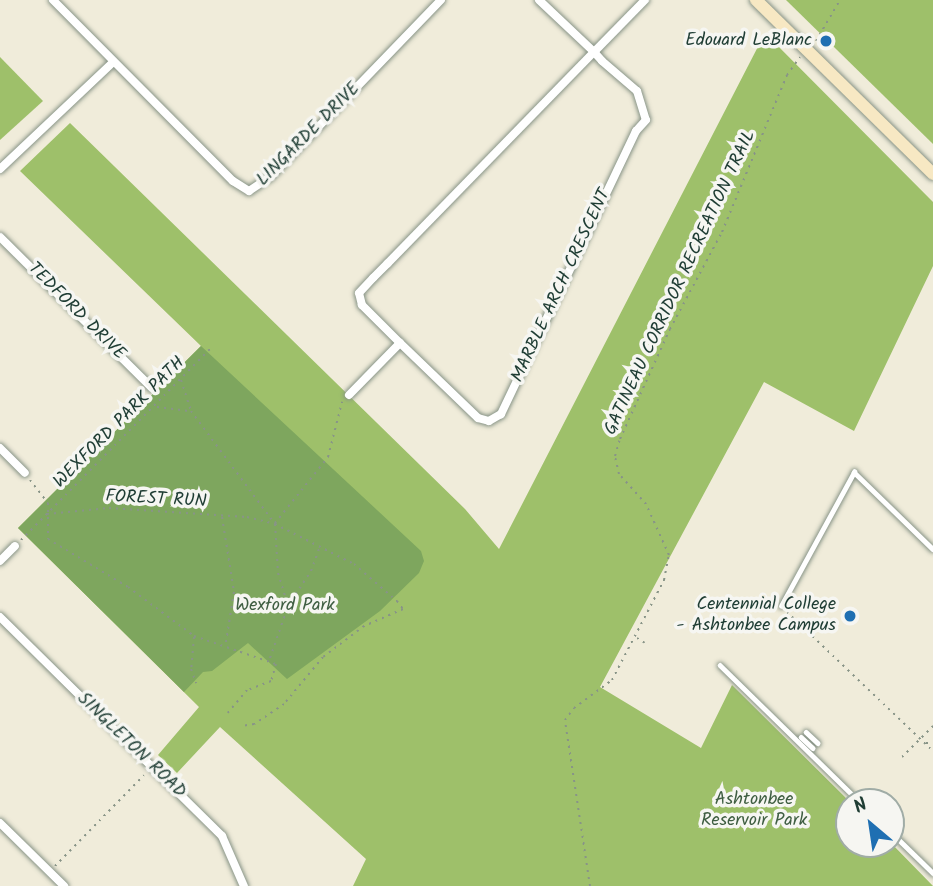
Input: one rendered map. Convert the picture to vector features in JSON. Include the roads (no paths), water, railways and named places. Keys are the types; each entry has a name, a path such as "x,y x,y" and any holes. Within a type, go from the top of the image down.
{"main road":[{"path":"756,0 933,174"}],"street":[{"name":"LINGARDE DRIVE","path":"53,0 113,62 248,191 270,177 441,0"},
{"path":"539,0 594,52"},
{"name":"MARBLE ARCH CRESCENT","path":"594,52 637,91 646,120 636,131 501,414 489,421 478,418 362,305 359,293 594,52 645,0"},
{"path":"0,169 113,62"},
{"name":"TEDFORD DRIVE","path":"0,237 152,387"},
{"path":"349,395 400,343"},
{"path":"0,448 25,473"},
{"path":"0,561 15,546"},
{"name":"SINGLETON ROAD","path":"0,617 222,836 244,886"},
{"path":"0,822 64,886"}],"lane":[{"path":"781,606 854,472 933,549"},
{"path":"720,665 800,739 847,788"},
{"path":"806,732 818,743"},
{"path":"905,846 933,873"}],"place":[{"name":"Edouard LeBlanc","path":"826,41"},
{"name":"Centennial College - Ashtonbee Campus","path":"850,616"}],"park label":[{"name":"Wexford Park","path":"285,606"},
{"name":"Ashtonbee Reservoir Park","path":"754,811"}]}
